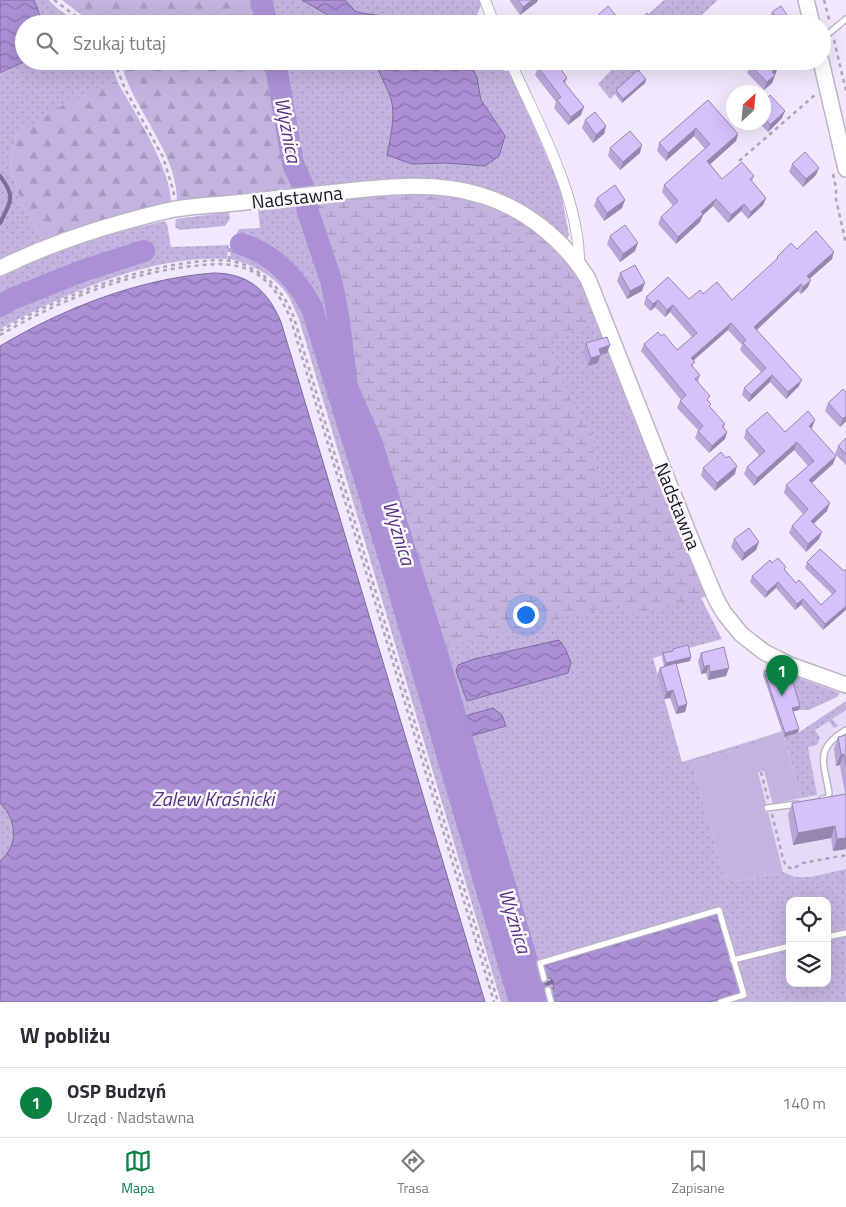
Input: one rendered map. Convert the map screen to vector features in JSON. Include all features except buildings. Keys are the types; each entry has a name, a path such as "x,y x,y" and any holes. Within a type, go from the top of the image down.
{"street":[{"path":"485,0 491,15"},
{"path":"806,0 810,15"},
{"name":"Nadstawna","path":"514,70 566,187 579,254 579,264"},
{"path":"823,70 846,169"},
{"name":"Nadstawna","path":"0,268 60,241 99,229 171,213 236,207 299,196 409,187 433,187 479,194 513,208 540,225 579,264 588,279 690,537 716,599 724,613 741,634 764,652 790,665 846,685"}],"lane":[{"path":"832,31 846,19"},
{"path":"818,800 828,798 829,793 822,754 829,743 846,730"},
{"path":"769,808 799,803"},
{"path":"544,979 540,964 719,910 744,995 721,1002"},
{"path":"831,936 846,933"},
{"path":"733,960 786,947"},
{"path":"548,990 551,1002"}],"path":[{"path":"54,0 75,15"},
{"path":"824,0 828,15"},
{"path":"831,27 846,91"},
{"path":"118,70 125,89 163,157 174,190 171,213"},
{"path":"739,161 810,98 827,88"},
{"path":"228,263 230,244"},
{"path":"0,331 49,306 112,281 166,266 206,261 247,266 259,272 279,291 290,309 498,1002"},
{"path":"0,335 14,326 65,303 122,281 176,268 228,263 247,270 266,282 281,298 291,320 494,1002"},
{"path":"761,772 783,859 788,868 792,869 803,863 846,854"}],"shaded area":[{"path":"846,701 846,885 724,908 682,762 782,731 784,737 798,733"}],"green space":[{"path":"34,0 49,0 67,15 40,15"},
{"path":"62,0 256,0 259,15 81,15"},
{"path":"262,0 481,0 482,2 477,15 265,15"},
{"path":"664,0 718,0 702,15 647,15"},
{"path":"15,66 15,70 113,70 118,83 112,81 16,135 10,164 21,203 43,241 0,261 0,74"},
{"path":"123,70 271,70 288,165 299,189 177,203 176,188 168,160"},
{"path":"276,70 501,70 510,72 560,187 569,235 566,241 524,206 501,195 473,190 379,182 343,183 306,188 295,165"},
{"path":"611,70 641,70 610,99 598,84"},
{"path":"112,81 118,83 151,141 165,174 171,202 93,223 43,241 21,203 10,164 16,135 65,104"},
{"path":"413,193 462,197 489,204 516,218 544,237 574,267 584,286 597,320 545,342 571,401 589,425 594,443 593,467 610,500 624,497 650,480 661,483 706,596 636,615 618,607 591,611 441,648 376,439 352,388 344,316 336,276 311,206 369,196"},
{"path":"369,196 584,285 706,596 701,598 722,639 653,658 682,762 755,740 757,744 692,762 726,883 783,872 795,877 811,877 846,869 846,1002 539,1002 498,843 441,648 376,439 352,388 344,316 336,276 311,206"},
{"path":"304,206 328,280 344,388 371,447 444,688 431,689 315,308 295,276 277,260 256,247 244,243 241,246 274,263 290,277 309,309 512,1002 501,1002 299,319 289,297 278,283 263,272 247,264 230,259 231,244 238,244 237,233 239,229 260,228 258,209"},
{"path":"229,212 230,219 225,226 180,230 175,227 176,219"},
{"path":"165,221 171,247 229,245 227,259 199,259 169,263 110,279 80,290 0,329 0,308 105,264 144,252 143,250 102,262 10,297 0,303 0,276 43,255 94,238"},
{"path":"777,670 840,693 837,697 809,710 799,710 789,681 781,683"},
{"path":"846,701 846,710 832,719 838,726 834,728 829,721 815,730 820,738 817,745 808,747 817,795 801,798 784,737 798,733"},
{"path":"782,731 801,798 773,804 764,771 758,772 783,872 726,883 692,762 756,744 755,740"},
{"path":"0,803 10,817 13,840 6,855 0,861"}],"water":[{"path":"0,0 34,0 40,15 15,15 15,66 0,73"},
{"path":"302,0 345,0 355,11 376,15 328,15"},
{"path":"378,70 474,70 481,100 505,136 499,156 485,166 446,163 412,164 387,155 392,129 393,109 391,98"},
{"name":"Zalew Kraśnicki","path":"213,273 237,276 256,286 270,301 281,322 485,1002 0,1002 0,861 10,848 13,832 10,817 0,803 0,346 50,319 102,298 157,282"},
{"path":"559,640 566,650 571,663 568,673 467,701 456,671 458,665 474,659"},
{"path":"493,708 502,715 506,726 471,736 465,716"},
{"path":"716,914 740,993 709,1002 554,1002 550,989 554,988 551,978 547,978 543,966"}],"waterway":[{"name":"Wyżnica","path":"261,0 265,15"},
{"name":"Wyżnica","path":"277,70 293,164 303,186 308,212 331,280 339,321 347,387 372,444 437,654 539,1002"},
{"path":"0,176 10,194 9,204 0,223"},
{"name":"Wyżnica","path":"241,244 264,254 283,268 299,287 312,308 390,560 520,1002"},
{"name":"Wyżnica","path":"0,306 12,299 82,271 144,251"},
{"path":"535,987 552,982"}],"place":[{"name":"OSP Budzyń","path":"782,696"}]}
